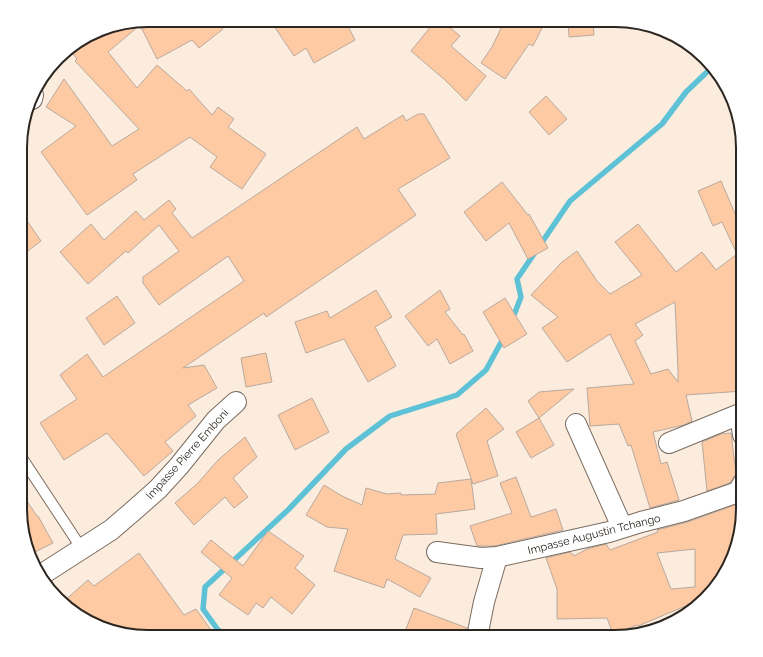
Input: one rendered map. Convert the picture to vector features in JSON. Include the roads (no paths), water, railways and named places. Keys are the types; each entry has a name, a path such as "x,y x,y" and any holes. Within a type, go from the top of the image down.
{"street":[{"name":"Impasse Pierre Emboni","path":"45,573 111,530 158,489 197,445 216,420 236,402"},
{"path":"669,443 736,416"},
{"path":"576,424 622,527"},
{"name":"Impasse Augustin Tchango","path":"437,552 481,558 497,557 609,532 622,527 684,511 736,493"},
{"path":"478,630 484,602 497,557"}],"lane":[{"path":"27,465 82,549"}],"waterway":[{"path":"512,320 521,297 517,279 570,201 662,124 686,92 708,71"},
{"path":"218,630 203,609 205,587 289,509 346,449 390,416 457,395 486,370 504,337"}]}
